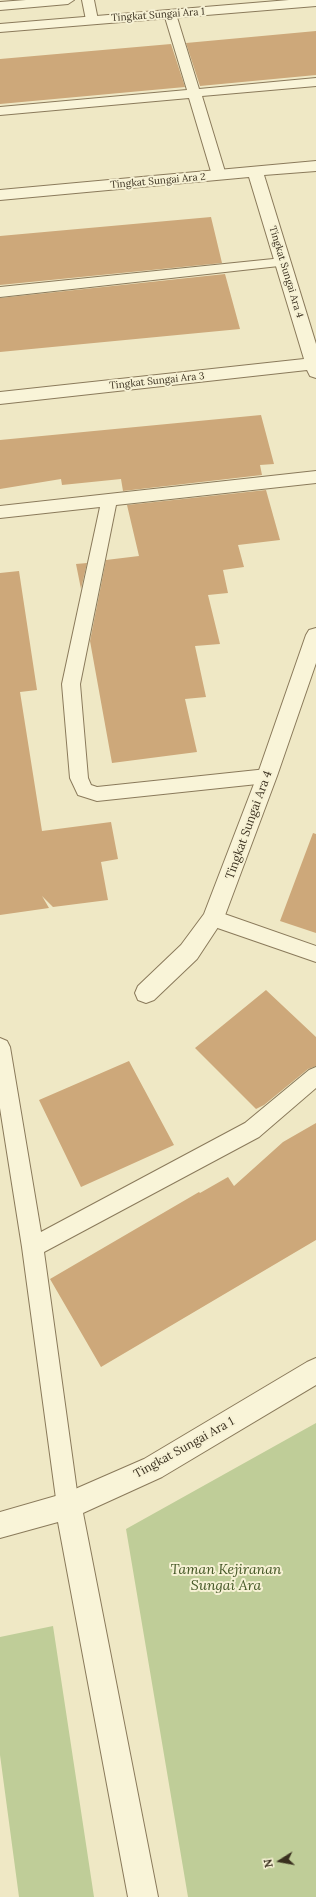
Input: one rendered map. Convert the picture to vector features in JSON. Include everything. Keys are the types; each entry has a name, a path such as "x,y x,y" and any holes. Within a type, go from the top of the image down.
{"street":[{"name":"Tingkat Sungai Ara 1","path":"0,28 316,2"},
{"name":"Tingkat Sungai Ara 2","path":"0,195 316,166"},
{"name":"Tingkat Sungai Ara 4","path":"255,172 315,366"},
{"name":"Tingkat Sungai Ara 3","path":"0,398 315,366"},
{"name":"Tingkat Sungai Ara 4","path":"146,994 189,952 214,918 267,776 316,634"},
{"name":"Tingkat Sungai Ara 1","path":"0,1525 68,1506 153,1468 316,1371"},
{"path":"68,1506 143,1897"}],"lane":[{"path":"0,6 68,0"},
{"path":"88,0 92,20"},
{"path":"170,14 219,175"},
{"path":"0,111 316,82"},
{"path":"0,292 283,262"},
{"path":"0,512 316,478"},
{"path":"109,500 71,684 79,778 84,790 98,794 267,776"},
{"path":"214,918 316,954"},
{"path":"0,1047 33,1247 68,1506"},
{"path":"33,1247 252,1130 316,1076"}],"green space":[{"name":"Taman Kejiranan Sungai Ara","path":"316,1423 316,1897 188,1897 126,1529"},
{"path":"53,1626 94,1897 19,1897 0,1755 0,1637"}],"building":[{"path":"316,31 316,75 200,86 186,43"},
{"path":"171,44 185,87 0,104 0,59"},
{"path":"211,217 222,263 0,285 0,236"},
{"path":"225,274 240,329 0,352 0,298"},
{"path":"261,415 274,464 260,465 262,475 123,491 121,479 62,485 61,479 0,489 0,440"},
{"path":"266,490 280,540 238,545 244,567 223,570 228,593 208,595 220,644 195,646 206,697 185,699 197,752 112,763 90,641 106,560 139,556 127,505"},
{"path":"87,563 81,589 76,564"},
{"path":"19,571 37,690 20,692 42,831 111,822 118,859 101,862 108,900 53,907 42,896 49,908 0,915 0,573"},
{"path":"313,833 316,834 316,933 280,921"},
{"path":"266,990 316,1037 316,1066 308,1069 264,1105 256,1109 195,1048"},
{"path":"129,1061 174,1145 81,1187 39,1100"},
{"path":"316,1123 316,1240 101,1367 50,1279 199,1192 200,1193 228,1177 234,1186 283,1142"}]}
